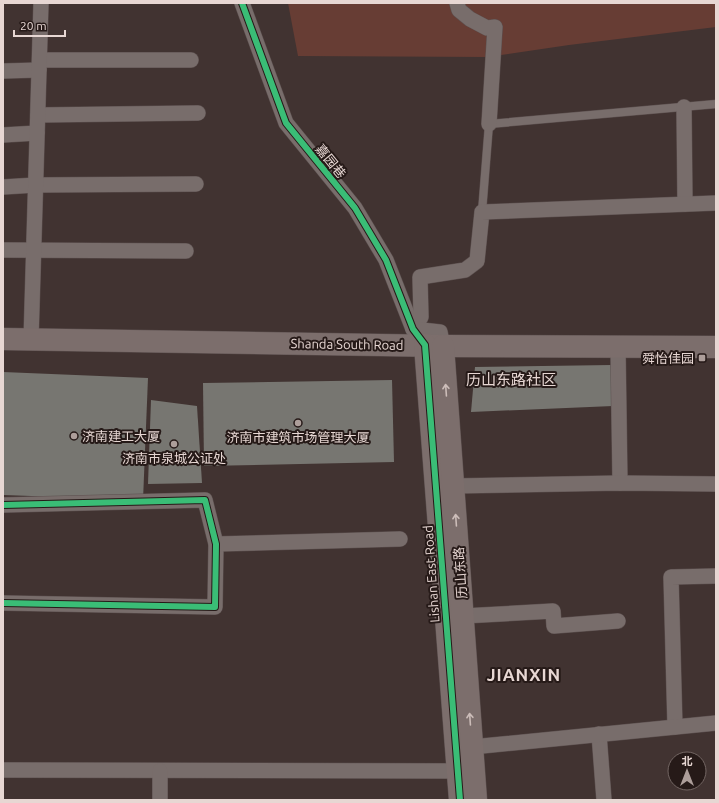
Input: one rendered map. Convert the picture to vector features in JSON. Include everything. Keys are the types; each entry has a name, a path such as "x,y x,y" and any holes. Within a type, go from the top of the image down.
{"street":[{"path":"31,340 41,3"},
{"name":"嘉园巷","path":"242,3 286,123 355,208 386,260 427,340"},
{"path":"457,3 459,10 470,19 487,28 495,27 489,124"},
{"path":"3,71 39,65 191,60"},
{"path":"684,107 685,204"},
{"path":"38,115 198,113"},
{"path":"3,134 37,133"},
{"path":"3,187 36,185 196,184"},
{"path":"427,340 421,317 420,277 465,270 477,261 482,212 716,202"},
{"path":"3,250 186,251"},
{"name":"Shanda South Road","path":"3,340 427,340 618,347 716,347"},
{"name":"历山东路","path":"427,340 453,486 476,800"},
{"name":"Lishan East Road","path":"427,340 460,800"},
{"path":"618,347 620,483"},
{"path":"453,486 620,483 716,484"},
{"path":"3,505 205,500 216,544 216,607 3,603"},
{"path":"216,544 400,539"},
{"path":"675,727 671,577 716,576"},
{"path":"463,616 553,611 554,626 618,621"},
{"path":"472,747 716,723"},
{"path":"599,734 604,800"},
{"path":"3,770 458,771"},
{"path":"160,771 160,800"}],"lane":[{"path":"482,212 489,124 716,104"}],"shaded area":[{"path":"288,3 716,3 716,27 569,45 487,57 298,56"}],"building":[{"path":"611,365 613,406 471,412 475,367"},
{"name":"济南建工大厦","path":"3,372 148,378 143,500 3,495"},
{"name":"济南市建筑市场管理大厦","path":"392,380 394,462 204,466 203,383"},
{"name":"济南市泉城公证处","path":"151,400 197,406 202,483 148,484"}],"cycle path":[{"path":"242,3 286,123 355,208 386,260 413,329 425,345 460,800"},
{"path":"3,505 205,500 216,544 215,607 3,603"}],"place":[{"name":"舜怡佳园","path":"702,358"},
{"name":"济南市建筑市场管理大厦","path":"298,423"},
{"name":"济南建工大厦","path":"74,436"},
{"name":"济南市泉城公证处","path":"174,444"}],"district":[{"name":"历山东路社区","path":"511,379"},
{"name":"JIANXIN","path":"524,674"}]}
